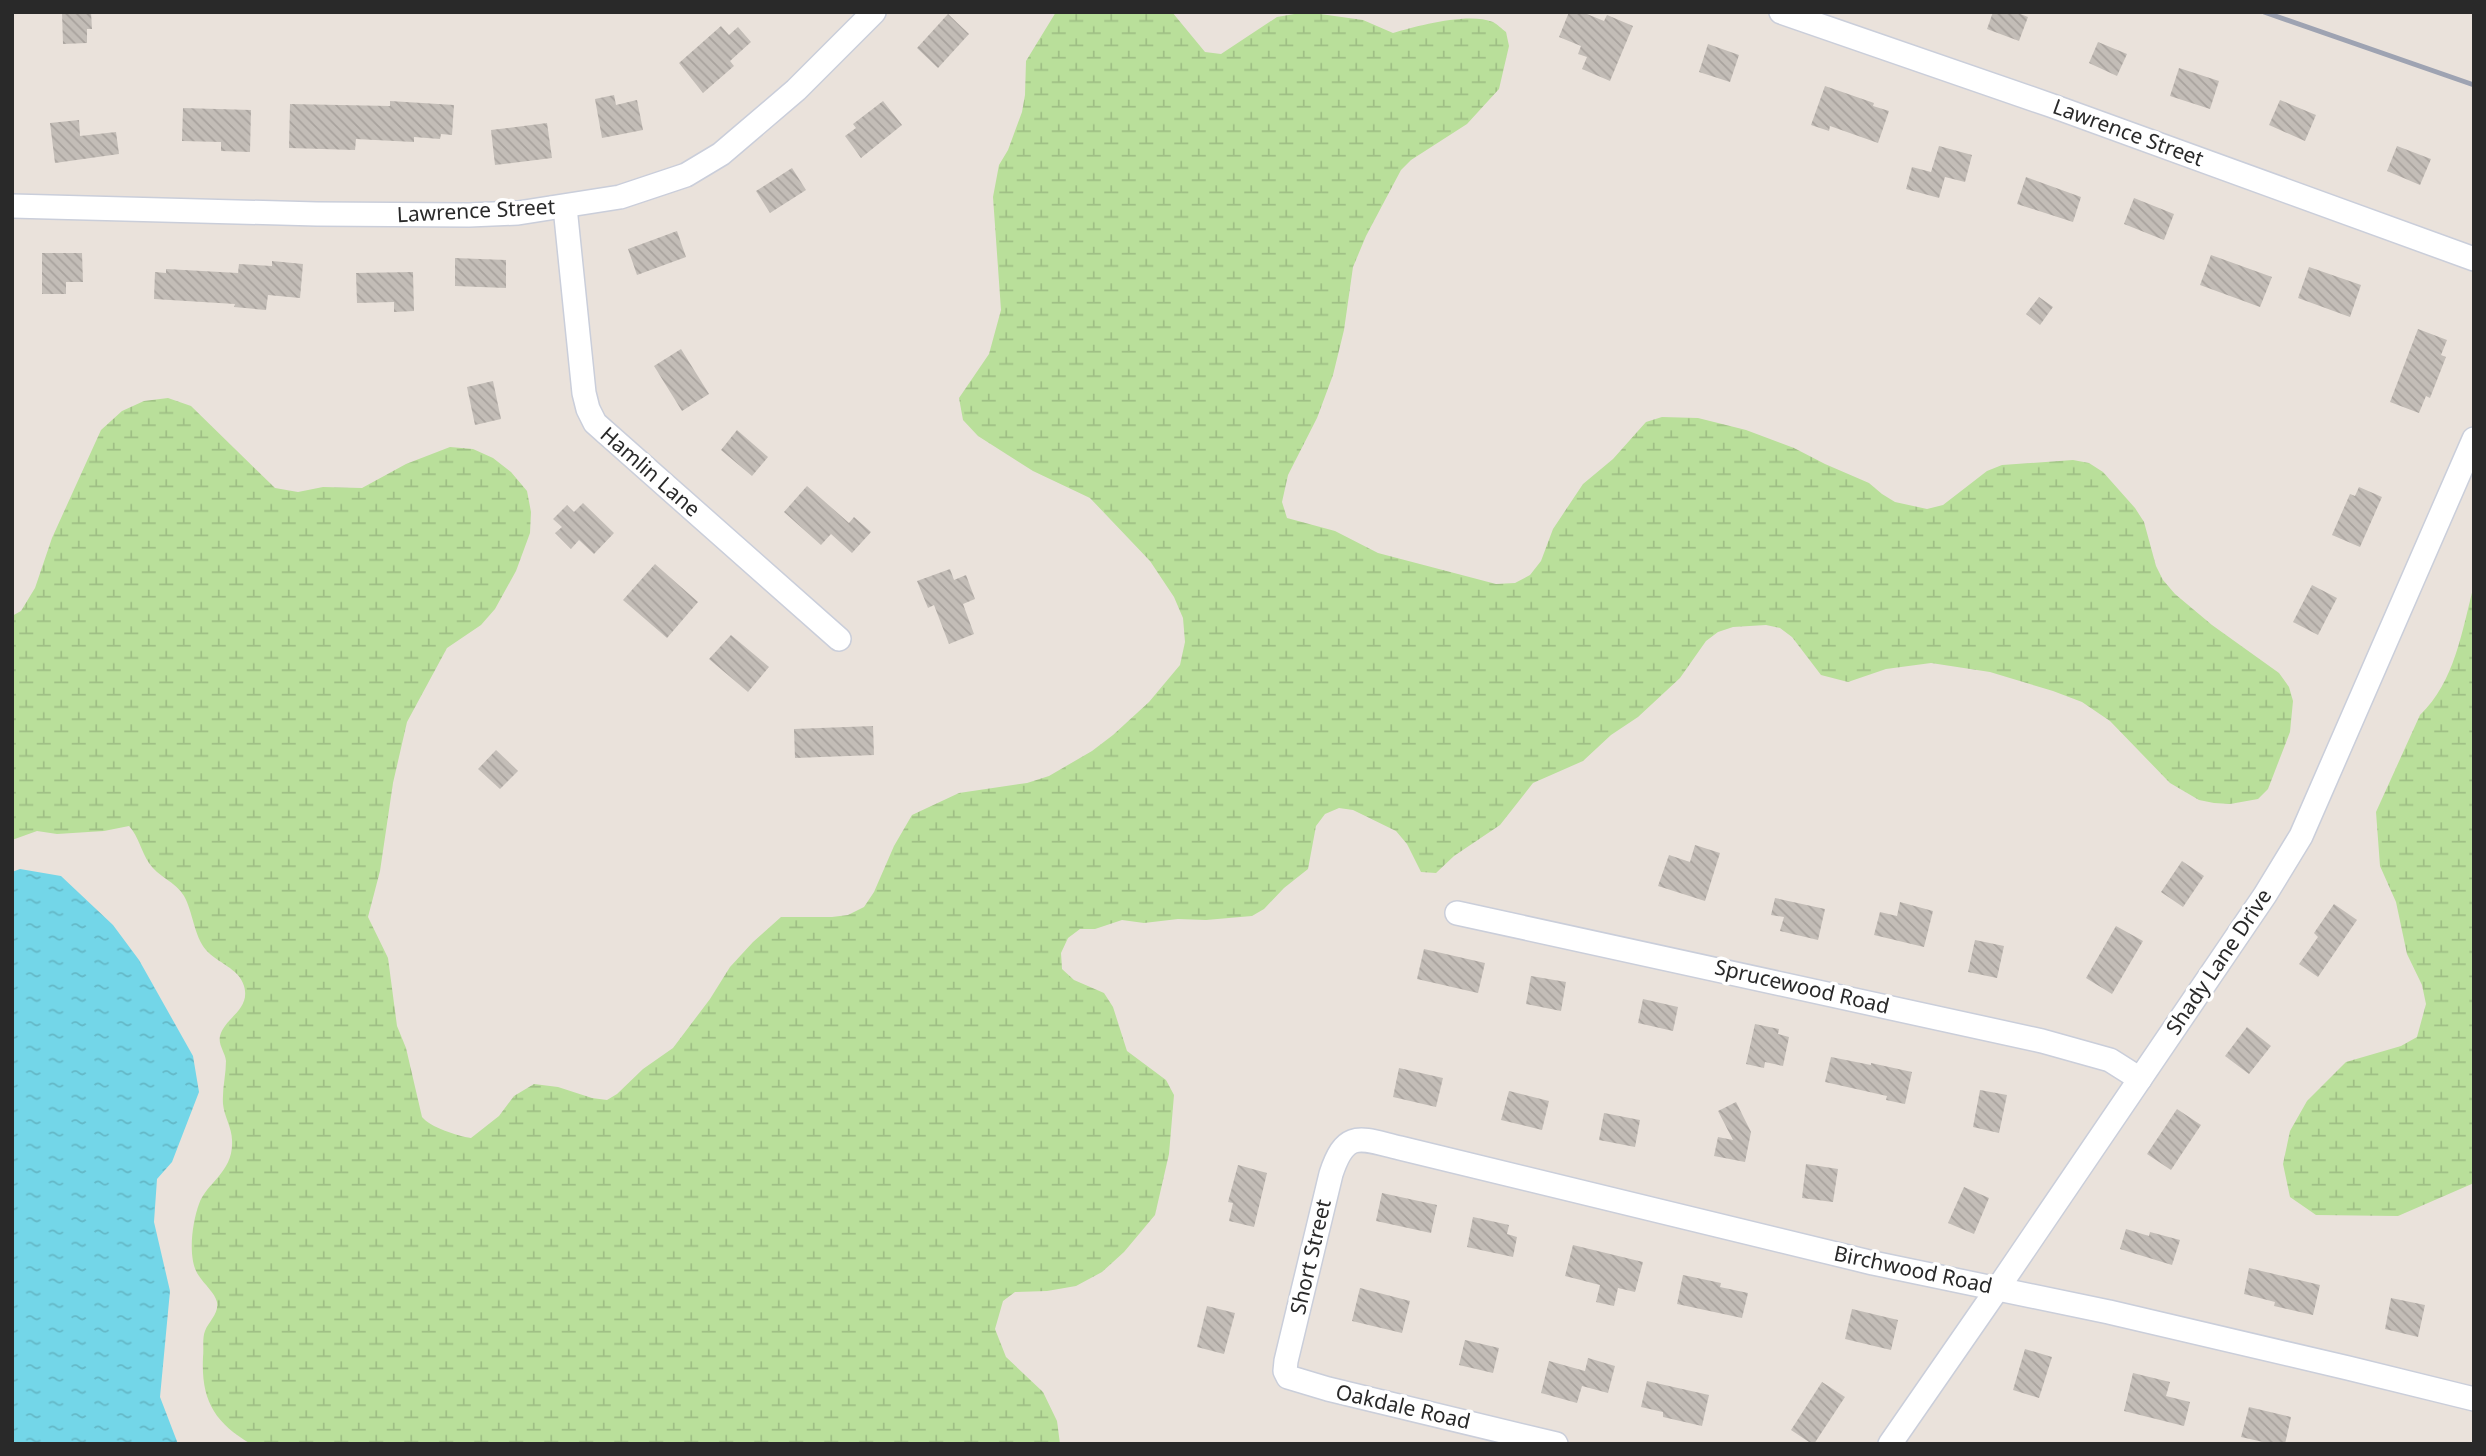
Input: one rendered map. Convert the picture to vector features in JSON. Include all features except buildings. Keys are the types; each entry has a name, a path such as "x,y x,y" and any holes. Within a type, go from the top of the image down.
{"street":[{"name":"Lawrence Street","path":"12,206 417,215 494,214 565,207 620,197 686,175 733,145 796,90 874,12"},
{"name":"Lawrence Street","path":"1781,12 2050,105 2474,259"},
{"name":"Hamlin Lane","path":"565,207 584,393 595,423 839,639"},
{"name":"Shady Lane Drive","path":"1889,1444 2265,895 2301,835 2474,439"},
{"name":"Sprucewood Road","path":"1457,913 2042,1041 2110,1060 2140,1079"},
{"name":"Birchwood Road","path":"1353,1140 1390,1145 1872,1263 1998,1288 2322,1361 2474,1399"},
{"name":"Short Street","path":"1291,1379 1285,1371 1286,1361 1331,1174 1341,1149 1353,1140"},
{"name":"Oakdale Road","path":"1291,1379 1556,1444"}],"green space":[{"path":"1056,12 1172,12 1205,52 1221,54 1277,17 1306,12 1363,20 1393,33 1457,19 1483,19 1493,22 1506,32 1509,46 1499,89 1467,124 1411,160 1401,170 1366,236 1353,267 1344,330 1333,375 1317,418 1288,475 1282,502 1287,518 1335,531 1378,553 1496,584 1515,583 1530,575 1541,561 1553,529 1583,484 1613,459 1646,422 1662,417 1698,418 1746,430 1794,448 1869,483 1895,502 1927,509 1943,505 1987,471 2002,465 2073,460 2089,463 2103,472 2135,508 2144,522 2156,566 2175,594 2212,625 2279,673 2289,687 2293,701 2290,732 2268,789 2258,799 2230,804 2199,800 2170,783 2110,721 2082,702 2053,691 1990,672 1931,663 1886,669 1848,682 1821,675 1792,637 1780,628 1766,625 1733,627 1718,632 1706,641 1680,678 1638,717 1611,735 1583,761 1533,783 1500,825 1454,856 1436,873 1421,872 1407,844 1396,831 1353,810 1339,808 1325,814 1316,826 1308,869 1264,909 1252,916 1144,923 1122,920 1095,929 1080,929 1068,938 1061,953 1062,969 1074,980 1104,993 1113,1007 1127,1051 1166,1080 1174,1095 1169,1154 1155,1215 1124,1252 1102,1272 1076,1286 1047,1291 1015,1292 1003,1301 995,1329 1006,1357 1043,1392 1057,1421 1060,1444 251,1444 219,1418 204,1386 204,1337 215,1314 217,1302 195,1269 192,1251 194,1221 199,1204 225,1169 231,1151 232,1136 223,1104 226,1061 220,1036 244,1001 244,986 233,970 206,950 184,896 152,868 129,826 104,831 57,834 37,831 12,840 12,616 21,611 35,588 52,538 101,430 122,411 144,401 168,398 191,406 275,488 298,492 323,487 362,488 406,464 450,447 473,449 493,458 511,472 527,491 531,512 530,533 516,571 495,609 481,625 447,648 407,722 393,783 380,871 368,917 388,958 397,1026 406,1048 422,1117 426,1121 471,1138 499,1116 514,1096 534,1084 558,1087 607,1100 673,1048 730,967 781,917 832,917 848,915 864,907 912,815 959,793 1027,783 1049,776 1092,751 1113,735 1149,702 1180,665 1185,642 1183,618 1174,597 1150,561 1090,498 1033,471 978,436 963,420 959,398 989,354 1001,310 993,197 999,165 1008,150 1022,112 1026,61"},
{"path":"2474,585 2474,1183 2398,1216 2316,1215 2290,1197 2283,1164 2290,1131 2307,1101 2346,1062 2401,1046 2417,1037 2426,1004 2422,985 2407,954 2396,902 2380,866 2376,812 2420,715 2442,687 2449,671"}],"water":[{"path":"20,869 61,876 113,925 139,960 193,1056 199,1092 172,1162 157,1179 154,1222 170,1291 160,1397 178,1444 12,1444 12,872"}],"railway":[{"path":"2264,12 2474,85"}]}
